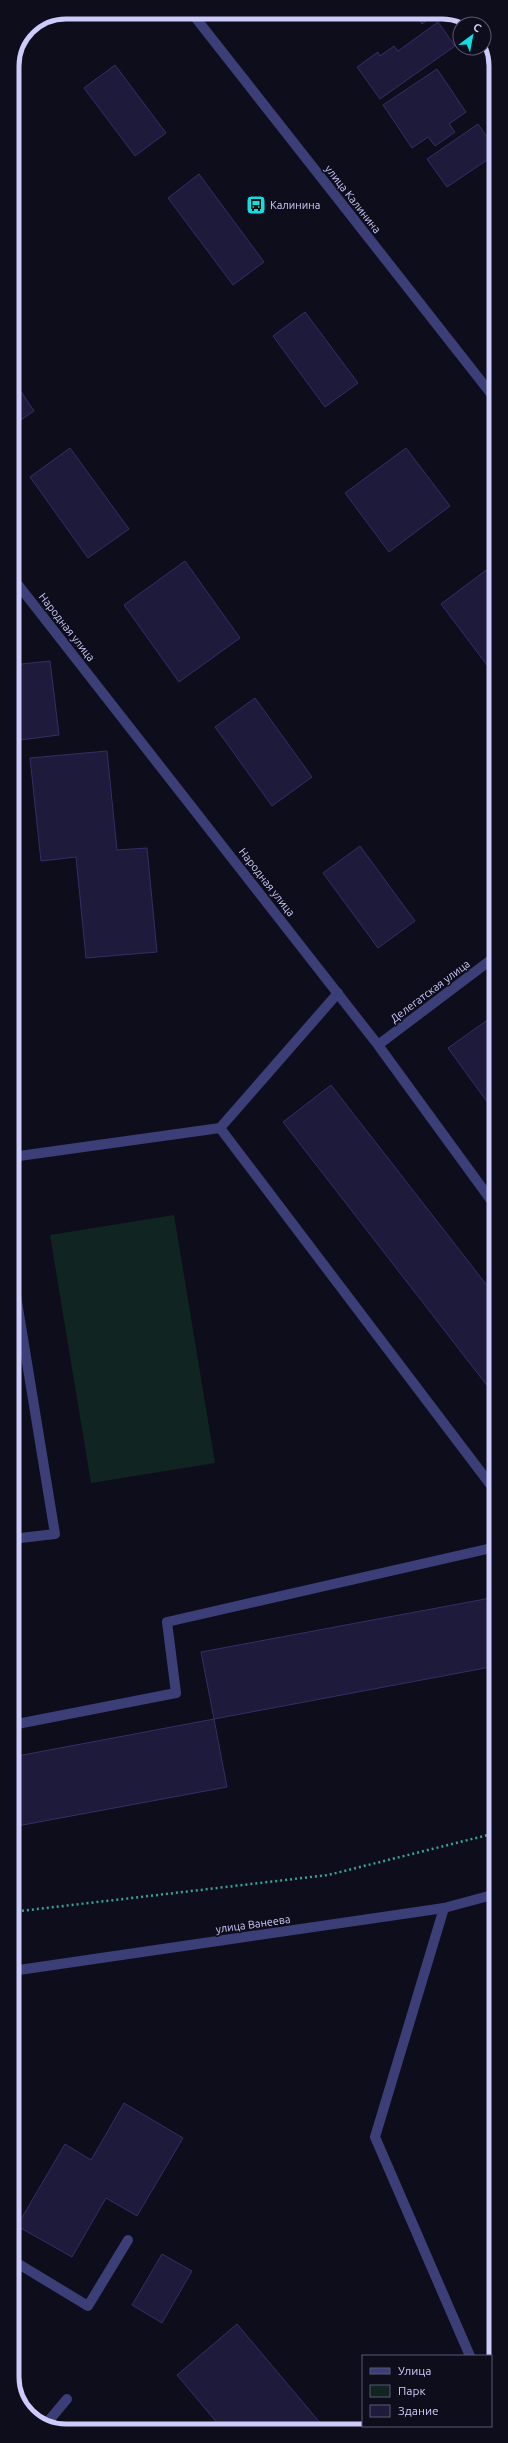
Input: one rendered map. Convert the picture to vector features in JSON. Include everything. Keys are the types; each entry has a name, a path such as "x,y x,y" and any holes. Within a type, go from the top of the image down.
{"street":[{"name":"улица Калинина","path":"197,19 489,391"},
{"name":"Народная улица","path":"19,587 338,993 378,1045 489,1197"},
{"name":"Делегатская улица","path":"378,1045 489,961"},
{"path":"19,1156 220,1128 338,993"},
{"path":"220,1128 489,1483"},
{"path":"19,1314 55,1534 19,1538"},
{"path":"19,1724 176,1693 167,1622 489,1549"},
{"name":"улица Ванеева","path":"19,1970 444,1908 489,1896"},
{"path":"444,1908 375,2137 470,2355"},
{"path":"19,2264 88,2306 128,2240"},
{"path":"49,2420 67,2399"}],"path":[{"path":"19,1911 328,1875 489,1834"}],"green space":[{"path":"174,1215 215,1463 91,1483 50,1235"}],"building":[{"path":"419,19 429,19 422,24"},
{"path":"438,22 452,42 452,48 380,99 357,67 378,52 380,56 394,46 398,51"},
{"path":"115,65 166,133 135,156 84,88"},
{"path":"437,69 466,112 449,124 455,132 435,146 428,137 412,148 383,105"},
{"path":"478,124 489,140 489,159 447,187 427,159"},
{"path":"199,174 264,262 233,285 168,198"},
{"path":"305,312 358,383 325,407 273,336"},
{"path":"19,388 34,411 19,421"},
{"path":"70,448 129,529 88,558 30,477"},
{"path":"406,448 450,506 389,552 345,493"},
{"path":"185,561 240,638 179,682 124,605"},
{"path":"489,568 489,668 441,604"},
{"path":"50,661 59,735 19,740 19,664"},
{"path":"255,698 312,777 272,806 215,727"},
{"path":"107,751 117,850 147,848 157,952 86,958 76,857 41,861 30,758"},
{"path":"360,846 415,921 378,948 323,873"},
{"path":"489,1019 489,1104 448,1048"},
{"path":"331,1085 489,1288 489,1388 283,1122"},
{"path":"489,1598 489,1667 214,1719 201,1652"},
{"path":"214,1719 227,1787 19,1826 19,1756"},
{"path":"124,2103 183,2138 137,2216 106,2198 72,2257 19,2227 19,2223 65,2144 91,2160"},
{"path":"162,2254 192,2271 162,2323 132,2305"},
{"path":"237,2324 321,2424 218,2424 177,2375"}],"place":[{"name":"Калинина","path":"256,205"}]}
